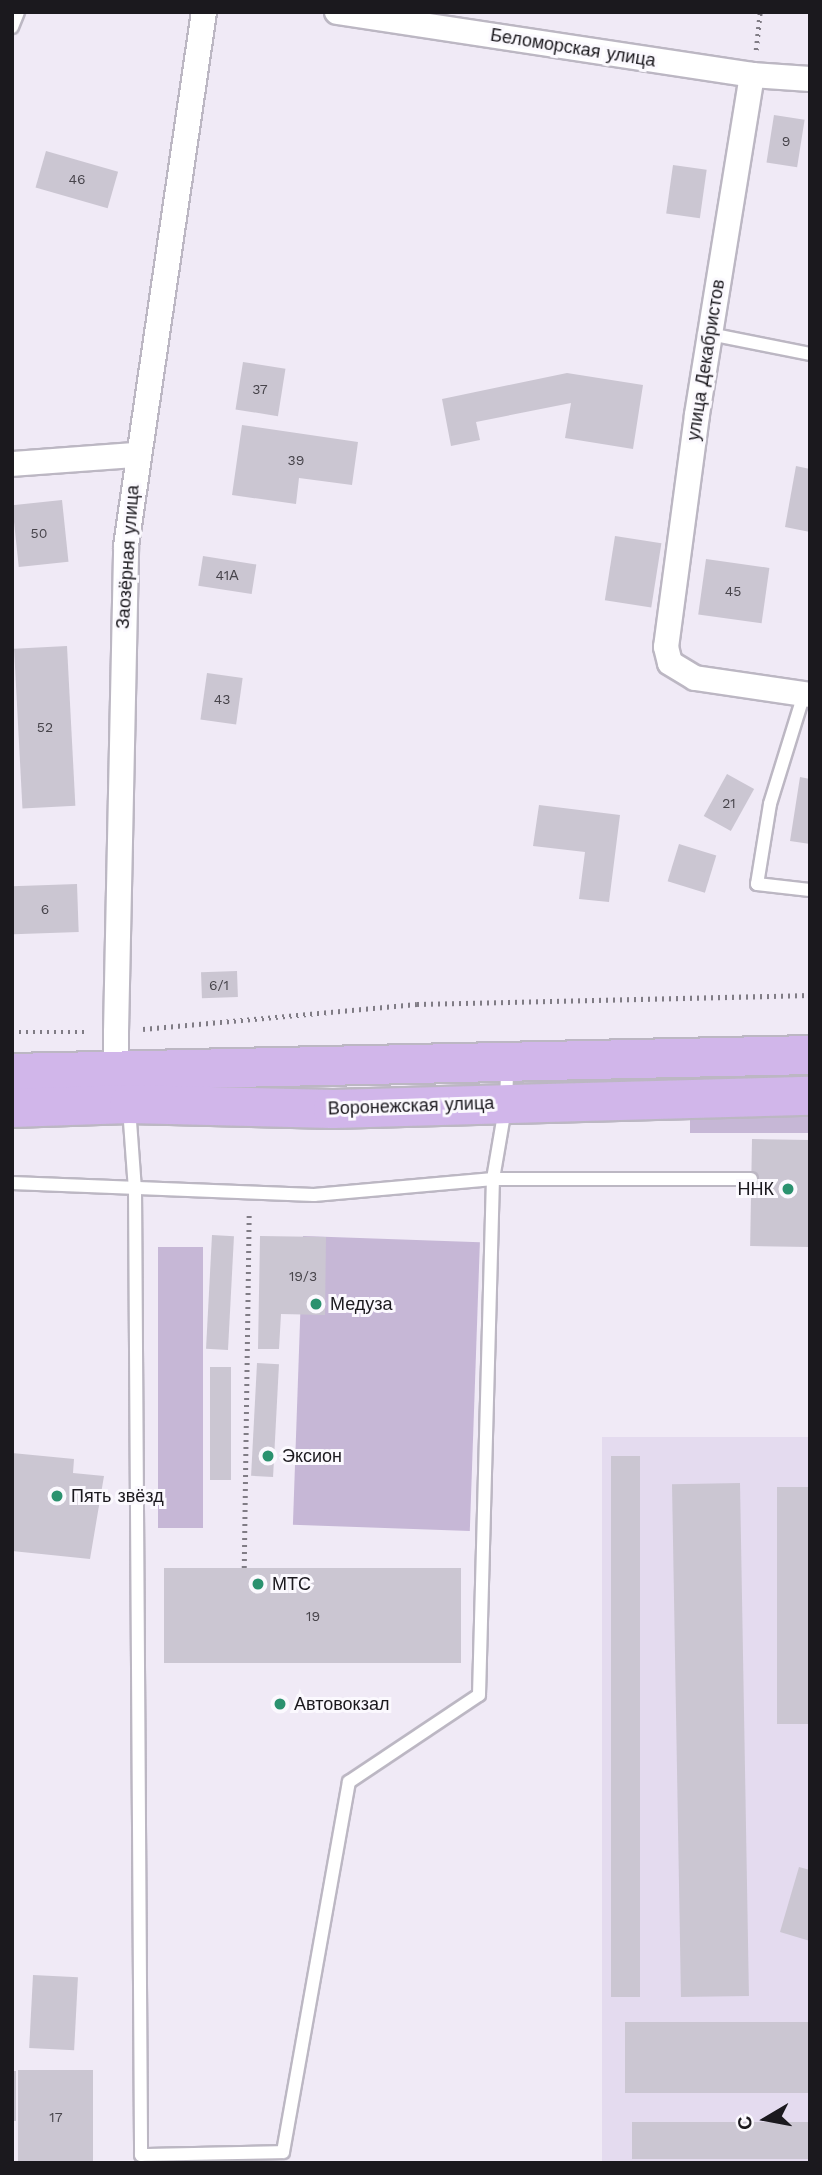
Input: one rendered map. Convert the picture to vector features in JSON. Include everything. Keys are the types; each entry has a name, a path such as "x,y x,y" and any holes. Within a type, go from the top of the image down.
{"main road":[{"path":"12,1073 116,1050 507,1060 810,1055"},
{"name":"Воронежская улица","path":"12,1108 129,1104 333,1109 810,1096"}],"street":[{"name":"Заозёрная улица","path":"129,1104 116,1050 122,654 136,455 204,12"},
{"name":"Беломорская улица","path":"337,12 754,65 810,79"},
{"name":"улица Декабристов","path":"754,65 710,334 666,647 670,663 695,678 807,694"},
{"path":"12,464 136,455"}],"lane":[{"path":"12,27 18,12"},
{"path":"710,334 810,354"},
{"path":"807,694 771,804 757,884 810,890"},
{"path":"129,1104 135,1189 141,2154 283,2152 349,1782 479,1695 493,1179 506,1103 507,1060"},
{"path":"12,1183 314,1195 493,1179 751,1179"}],"path":[{"path":"754,65 760,12"},
{"path":"12,1032 116,1050 417,1003 810,995"},
{"path":"244,1568 249,1194"}],"shaded area":[{"path":"690,1114 810,1114 810,1133 690,1133"},
{"path":"303,1236 480,1242 470,1531 293,1525"},
{"path":"158,1247 203,1247 203,1528 158,1528"},
{"path":"602,1437 810,1437 810,2163 602,2163"}],"building":[{"path":"774,115 805,120 797,167 766,162"},
{"path":"46,151 118,172 108,208 36,188"},
{"path":"673,165 707,170 700,218 666,214"},
{"path":"243,362 285,369 278,416 235,409"},
{"path":"567,373 643,385 633,449 565,438 571,403 476,422 480,440 451,446 442,399"},
{"path":"242,425 358,442 352,485 299,478 296,504 232,495"},
{"path":"796,466 810,469 810,532 785,527"},
{"path":"62,500 68,562 19,567 12,505"},
{"path":"615,536 661,543 651,608 605,600"},
{"path":"203,556 256,564 252,594 198,586"},
{"path":"706,559 769,568 762,623 698,614"},
{"path":"67,646 75,806 22,809 14,649"},
{"path":"207,673 243,678 236,725 200,720"},
{"path":"727,774 754,789 731,831 704,816"},
{"path":"800,777 810,779 810,844 790,841"},
{"path":"539,805 620,815 609,902 579,899 585,852 533,846"},
{"path":"679,844 716,855 705,893 668,881"},
{"path":"77,884 79,932 14,934 12,886"},
{"path":"237,971 238,997 202,998 201,972"},
{"path":"752,1139 810,1140 808,1247 750,1246"},
{"path":"212,1235 234,1236 228,1350 206,1349"},
{"path":"260,1236 326,1237 325,1315 281,1314 279,1349 258,1349"},
{"path":"257,1363 279,1364 273,1477 251,1476"},
{"path":"210,1367 231,1367 231,1480 210,1480"},
{"name":"Пять звёзд","path":"12,1453 74,1459 73,1473 104,1476 90,1559 12,1551"},
{"path":"611,1456 640,1456 640,1997 611,1997"},
{"path":"740,1483 749,1996 681,1997 672,1484"},
{"path":"777,1487 810,1487 810,1724 777,1724"},
{"path":"164,1568 461,1568 461,1663 164,1663"},
{"path":"799,1867 810,1870 810,1941 780,1932"},
{"path":"33,1975 78,1977 74,2050 29,2048"},
{"path":"625,2022 810,2022 810,2093 625,2093"},
{"path":"18,2070 93,2070 93,2163 18,2163"},
{"path":"12,2071 16,2071 16,2121 12,2121"},
{"path":"632,2122 810,2122 810,2159 632,2159"}],"place":[{"name":"ННК","path":"788,1189"},
{"name":"Медуза","path":"316,1304"},
{"name":"Эксион","path":"268,1456"},
{"name":"Пять звёзд","path":"57,1496"},
{"name":"МТС","path":"258,1584"},
{"name":"Автовокзал","path":"280,1704"}]}
